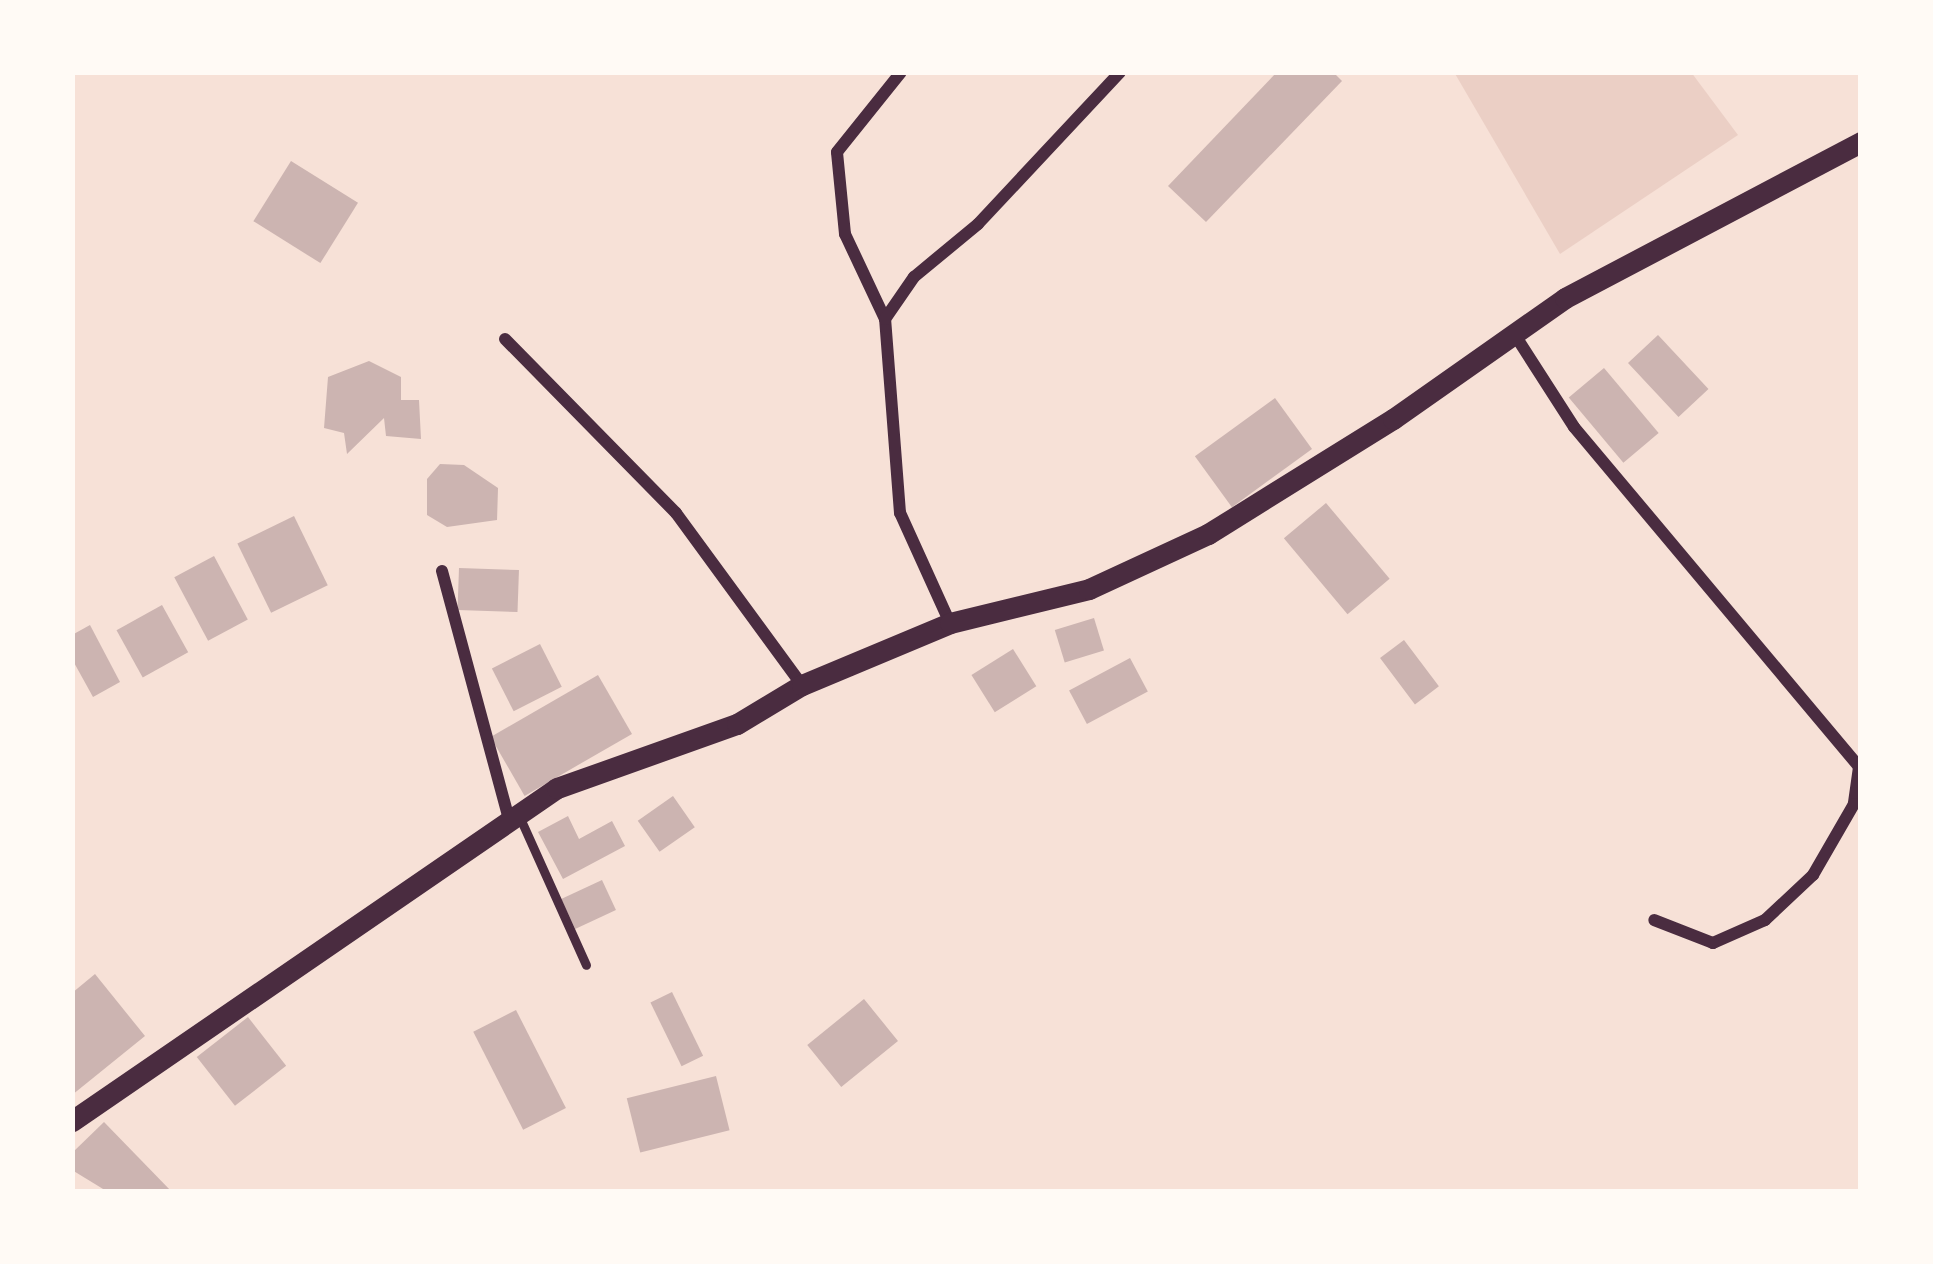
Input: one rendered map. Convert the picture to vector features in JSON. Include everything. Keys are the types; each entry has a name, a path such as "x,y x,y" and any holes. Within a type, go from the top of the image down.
{"street":[{"path":"901,72 837,152 845,234 885,319 900,513 950,623"},
{"path":"885,319 914,277 978,224 1120,72"},
{"path":"72,1121 557,788 737,724 802,685 950,623 1089,589 1208,534 1565,298 1861,142"},
{"path":"1515,334 1574,427 1858,766 1854,804 1813,875 1765,920 1713,943 1654,920"},
{"path":"505,339 676,513 802,685"},
{"path":"442,571 514,816"}],"lane":[{"path":"514,816 586,965"}],"shaded area":[{"path":"1454,72 1691,72 1738,135 1560,254"}],"building":[{"path":"1277,72 1333,72 1342,81 1206,222 1168,186"},
{"path":"291,161 358,203 320,263 253,221"},
{"path":"1658,335 1708,389 1678,417 1628,363"},
{"path":"369,361 401,377 401,400 419,400 421,439 386,436 384,418 347,454 344,433 324,428 328,377"},
{"path":"1604,368 1659,433 1623,463 1569,398"},
{"path":"1275,398 1312,449 1232,507 1195,456"},
{"path":"440,464 464,465 498,488 497,520 447,527 427,515 427,479"},
{"path":"1326,503 1390,579 1348,614 1284,538"},
{"path":"294,516 328,585 271,613 237,544"},
{"path":"214,556 248,620 208,641 174,577"},
{"path":"459,568 519,570 517,612 458,610"},
{"path":"162,605 188,652 143,677 117,630"},
{"path":"1094,618 1104,651 1065,663 1055,630"},
{"path":"90,625 120,682 93,697 72,659 72,635"},
{"path":"1404,640 1439,686 1415,704 1380,658"},
{"path":"540,644 562,687 514,711 492,669"},
{"path":"1013,649 1036,686 995,712 971,675"},
{"path":"1130,658 1148,692 1087,724 1069,690"},
{"path":"598,675 632,734 525,796 491,737"},
{"path":"673,796 695,827 660,852 638,821"},
{"path":"568,816 579,839 612,821 625,846 563,879 538,832"},
{"path":"602,880 616,910 575,929 561,899"},
{"path":"95,974 145,1036 72,1095 72,993"},
{"path":"672,992 703,1056 682,1066 650,1003"},
{"path":"864,999 898,1041 841,1087 807,1045"},
{"path":"516,1010 566,1108 523,1130 473,1032"},
{"path":"248,1017 286,1066 235,1106 197,1057"},
{"path":"716,1076 730,1130 640,1153 627,1098"},
{"path":"104,1122 172,1192 108,1192 72,1170 72,1153"}]}
